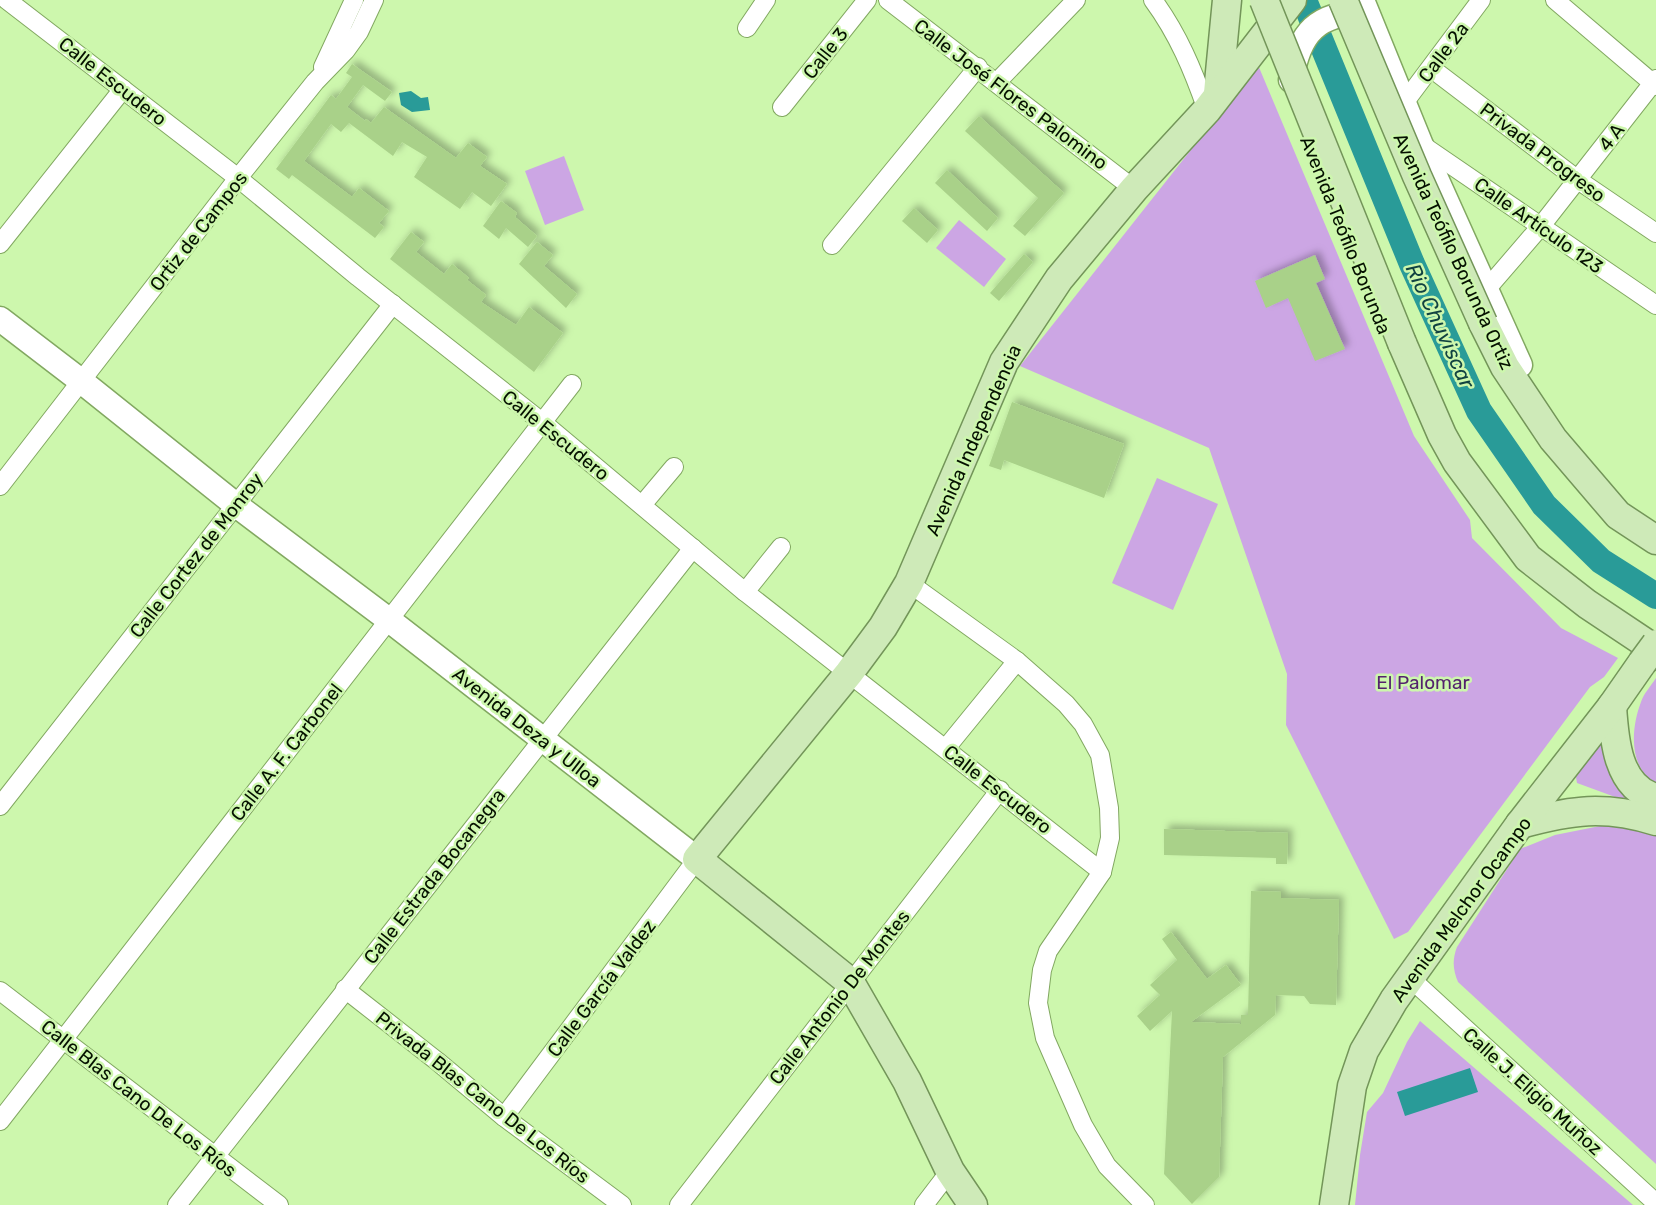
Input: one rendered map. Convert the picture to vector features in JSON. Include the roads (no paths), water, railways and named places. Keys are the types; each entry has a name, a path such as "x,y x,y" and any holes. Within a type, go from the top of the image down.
{"main road":[{"path":"1213,102 1227,0"},
{"name":"Avenida Independencia","path":"697,859 849,673 883,627 909,583 1004,362 1059,279 1134,188 1213,102 1265,35 1280,4"},
{"name":"Avenida Teófilo Borunda","path":"1280,4 1402,344 1442,435 1457,462 1528,558 1651,652"},
{"name":"Avenida Teófilo Borunda Ortiz","path":"1351,7 1412,166 1505,367 1553,439 1618,515 1656,540"},
{"name":"Avenida Melchor Ocampo","path":"1334,1205 1352,1086 1364,1051 1410,978 1520,824 1651,652"},
{"path":"1612,706 1614,740 1622,765 1632,782 1648,796 1656,798"},
{"path":"1520,824 1554,815 1601,809 1656,821"},
{"name":"Avenida Deza y Ulloa","path":"697,859 850,982 907,1080 950,1171 973,1205"}],"street":[{"name":"Calle Escudero","path":"7,0 238,178 542,422 745,592 1102,872"},
{"name":"Ortiz de Campos","path":"315,82 354,0"},
{"name":"Ortiz de Campos","path":"0,486 238,178 315,82 353,41 374,0"},
{"path":"747,27 766,0"},
{"name":"Calle 3","path":"782,107 867,0"},
{"name":"Calle José Flores Palomino","path":"888,0 1134,188"},
{"path":"1153,0 1169,22 1213,102"},
{"name":"Avenida Teófilo Borunda","path":"1249,0 1377,316 1425,426 1457,462"},
{"name":"Calle 2a","path":"1404,103 1481,0"},
{"path":"1555,0 1655,83"},
{"path":"997,82 1072,2"},
{"path":"1289,94 1300,46 1316,25 1351,7 1404,103 1485,291 1529,383 1546,412 1553,439"},
{"path":"832,245 978,67"},
{"name":"Privada Progreso","path":"1431,68 1578,180 1656,233"},
{"name":"4 A","path":"1485,291 1541,226 1655,83"},
{"path":"0,244 123,89"},
{"name":"Calle Artículo 123","path":"1422,145 1656,305"},
{"name":"Calle Cortez de Monroy","path":"0,806 393,304"},
{"name":"Avenida Deza y Ulloa","path":"0,319 236,505 697,859"},
{"name":"Calle A. F. Carbonel","path":"0,1121 572,384"},
{"path":"642,505 674,467"},
{"path":"745,592 781,547"},
{"name":"Calle Estrada Bocanegra","path":"177,1205 693,548"},
{"path":"909,583 1017,661 1066,704 1083,724 1100,755 1110,808 1110,838 1102,872 1048,951 1042,970 1038,1003 1045,1038 1083,1125 1107,1166 1144,1205"},
{"path":"946,748 1017,661"},
{"name":"Calle Antonio De Montes","path":"678,1205 1000,790"},
{"name":"Calle García Valdez","path":"504,1117 697,859"},
{"name":"Calle J. Eligio Muñoz","path":"1410,978 1656,1203"},
{"name":"Privada Blas Cano De Los Ríos","path":"345,989 438,1061 504,1117 622,1205"},
{"name":"Calle Blas Cano De Los Ríos","path":"0,991 279,1205"},
{"path":"924,1205 950,1171"}],"water":[{"path":"411,91 421,98 428,97 430,110 412,112 401,105 399,93"},
{"path":"1470,1068 1478,1092 1405,1116 1397,1092"}],"waterway":[{"name":"Rio Chuviscar","path":"1304,0 1412,264 1479,411 1544,505 1601,561 1656,596"}],"park label":[{"name":"El Palomar","path":"1423,682"}]}
